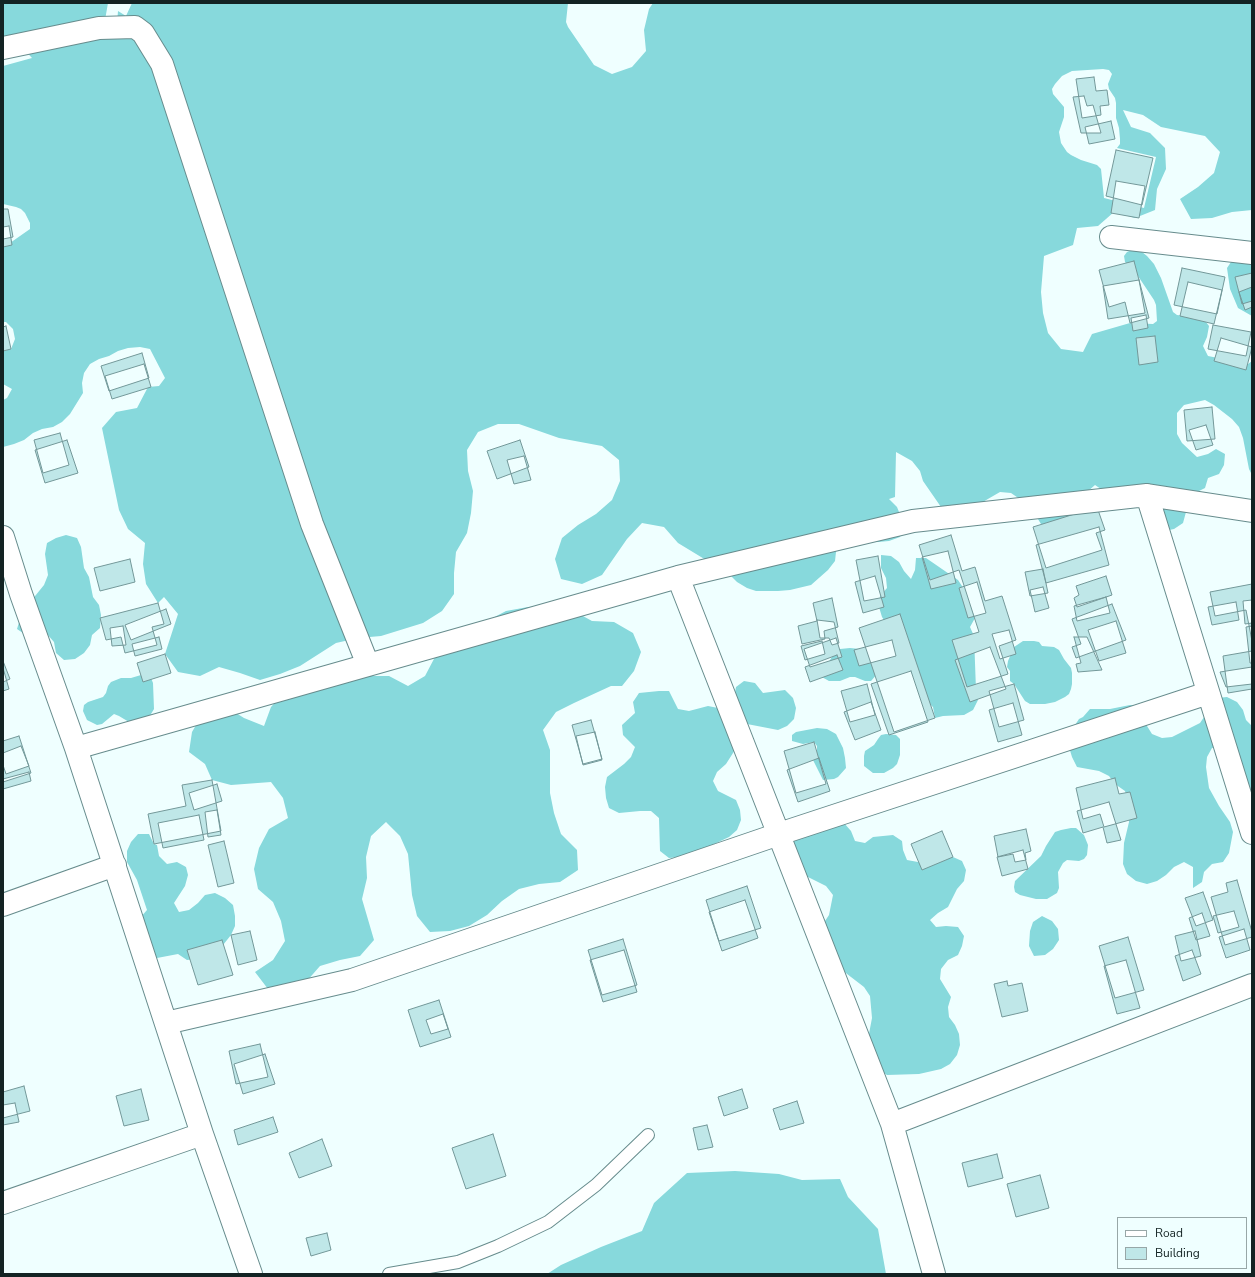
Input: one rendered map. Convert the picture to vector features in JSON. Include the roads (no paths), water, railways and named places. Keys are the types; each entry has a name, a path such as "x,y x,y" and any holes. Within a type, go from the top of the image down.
{"street":[{"path":"3,48 100,28 135,27 143,33 162,64 312,524 368,665"},
{"path":"1112,237 1252,253"},
{"path":"76,748 678,577 913,521 1147,495 1252,511"},
{"path":"1147,495 1252,833"},
{"path":"3,537 12,597 76,748 202,1134 251,1274"},
{"path":"678,577 892,1124 934,1274"},
{"path":"166,1023 352,980 778,834 1208,693"},
{"path":"3,904 115,865"},
{"path":"892,1124 1252,985"},
{"path":"3,1203 202,1134"}],"lane":[{"path":"389,1274 458,1262 498,1246 548,1222 596,1185 648,1135"}]}
